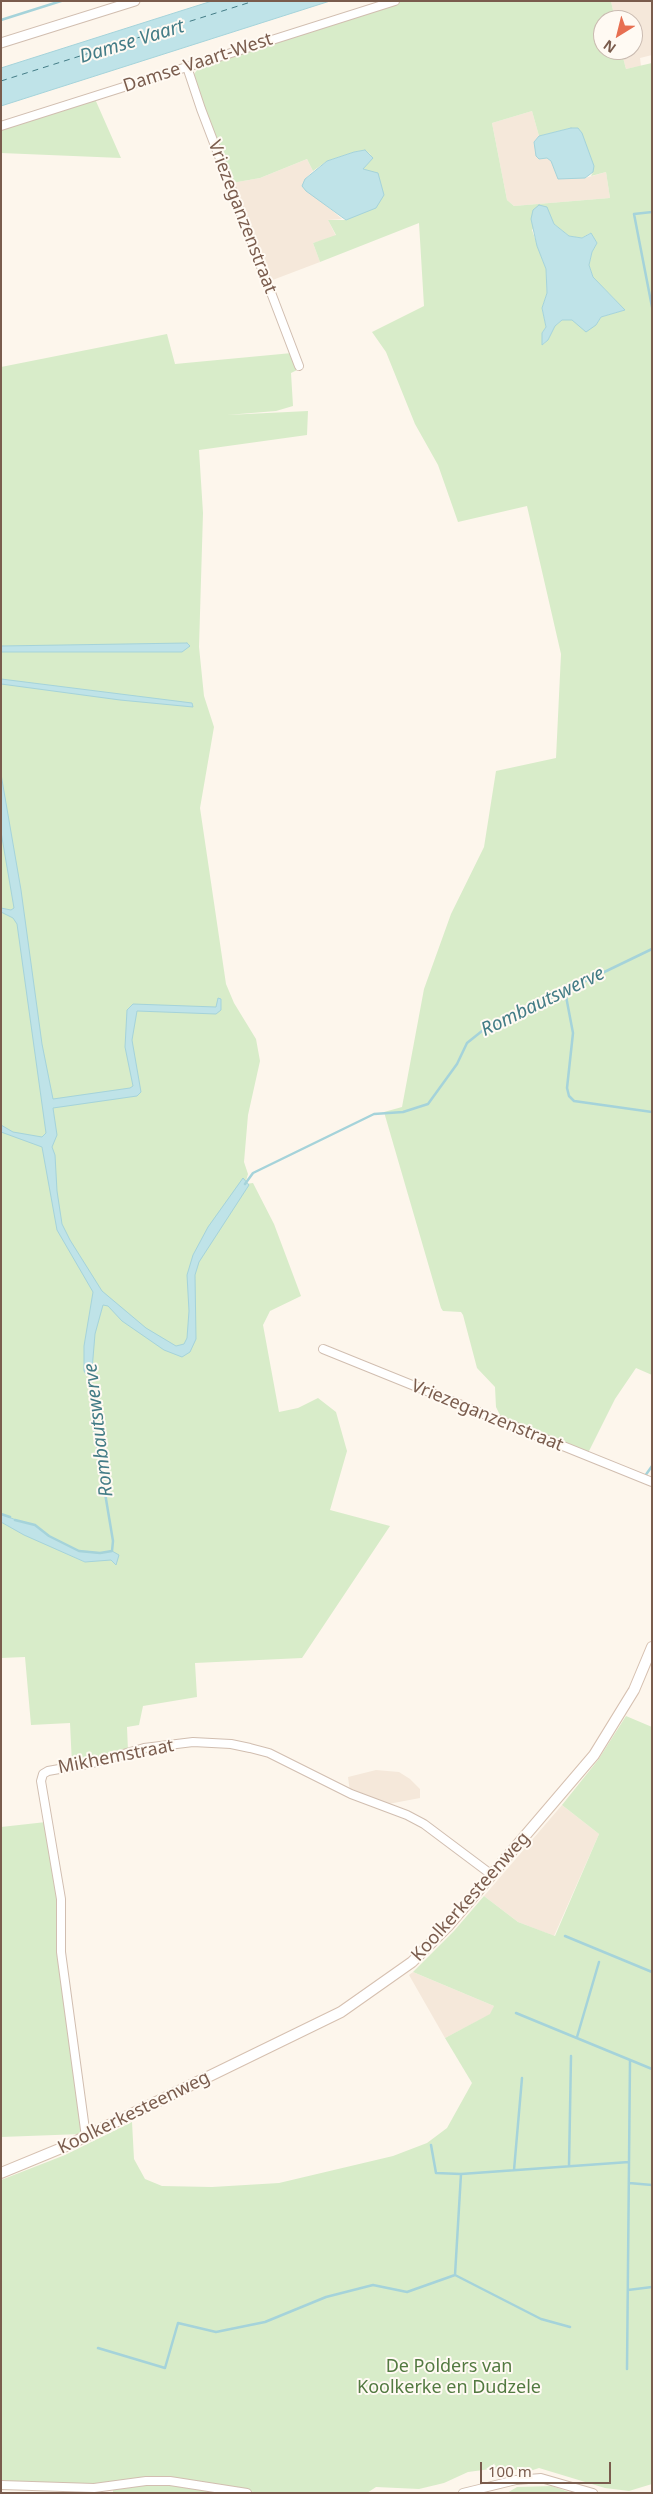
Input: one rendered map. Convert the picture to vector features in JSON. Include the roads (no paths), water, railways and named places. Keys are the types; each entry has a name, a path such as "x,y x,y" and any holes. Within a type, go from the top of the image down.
{"main road":[{"name":"Koolkerkesteenweg","path":"1,2173 86,2137 341,2012 412,1962 448,1926 594,1755 634,1690 652,1647"}],"street":[{"path":"1,44 135,1"},
{"name":"Damse Vaart-West","path":"1,126 395,1"},
{"name":"Vriezeganzenstraat","path":"187,67 201,109 299,366"},
{"name":"Vriezeganzenstraat","path":"323,1349 652,1482"},
{"name":"Mikhemstraat","path":"86,2137 61,1952 61,1899 41,1781 44,1774 48,1771 73,1768 144,1748 193,1742 231,1744 250,1748 269,1753 351,1794 407,1815 424,1824 492,1875"},
{"path":"463,2493 528,2478 554,2481 592,2493"},
{"path":"1,2485 94,2488 146,2481 170,2481 247,2493"}],"water":[{"name":"Damse Vaart","path":"212,1 330,1 1,106 1,68"},
{"path":"578,128 582,133 594,166 593,172 585,178 558,179 551,161 547,158 539,159 536,156 534,142 539,136"},
{"path":"365,150 373,158 363,169 378,173 384,195 376,208 346,220 306,191 302,186 305,179 327,161"},
{"path":"539,205 547,207 554,224 569,236 582,238 591,233 597,243 592,252 589,265 593,277 625,310 601,317 596,325 586,332 572,320 562,320 555,326 548,340 542,345 542,333 546,327 542,308 547,293 546,269 537,246 531,219 533,210"},
{"path":"187,643 190,646 182,652 1,652 1,646"},
{"path":"1,679 192,703 193,707 120,700 1,684"},
{"path":"1,774 21,890 42,1044 53,1099 133,1086 125,1047 127,1010 133,1004 216,1007 218,998 221,999 221,1010 216,1014 137,1011 132,1040 141,1092 137,1096 53,1108 57,1135 52,1147 55,1155 57,1191 62,1224 70,1240 102,1291 146,1328 176,1346 184,1344 187,1338 189,1311 187,1275 193,1255 208,1227 243,1178 249,1185 199,1262 195,1275 196,1339 190,1352 182,1357 164,1350 122,1321 108,1306 103,1305 95,1334 92,1370 91,1374 86,1374 84,1371 84,1346 93,1292 57,1230 42,1147 1,1132 1,1125 13,1132 42,1137 46,1133 17,924 13,918 1,912 1,908 11,910 14,908 1,832"},
{"path":"1,1514 35,1525 49,1536 79,1551 100,1553 112,1551 119,1555 116,1565 111,1560 85,1562 24,1535 1,1522"}],"waterway":[{"path":"1,20 61,1"},
{"name":"Rombautswerve","path":"652,212 634,214 652,307"},
{"name":"Rombautswerve","path":"245,1184 253,1173 374,1114 403,1112 428,1104 457,1064 467,1043 482,1031 652,949"},
{"path":"565,991 573,1033 567,1088 569,1096 574,1101 652,1112"},
{"name":"Rombautswerve","path":"15,1520 35,1525 49,1536 79,1551 100,1553 112,1551 113,1541 93,1421 90,1371"},
{"path":"645,1476 652,1466"},
{"name":"Rombautswerve","path":"1,1514 10,1517"},
{"path":"565,1936 652,1972"},
{"path":"577,2037 599,1962"},
{"path":"516,2013 652,2069"},
{"path":"569,2166 571,2056"},
{"path":"627,2369 630,2060"},
{"path":"514,2170 522,2078"},
{"path":"431,2145 436,2173 461,2174 455,2275"},
{"path":"461,2174 629,2162"},
{"path":"629,2183 652,2185"},
{"path":"98,2348 165,2368 178,2323 216,2332 265,2322 326,2297 373,2285 407,2292 455,2275 541,2319 570,2327"},
{"path":"628,2290 652,2287"}],"park label":[{"name":"De Polders van Koolkerke en Dudzele","path":"449,2377"}]}
